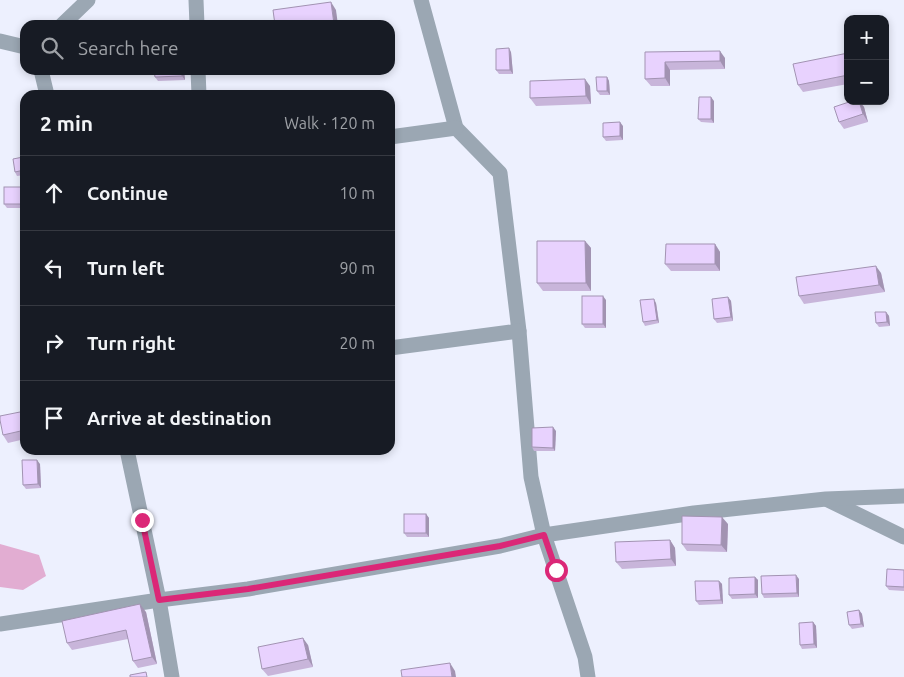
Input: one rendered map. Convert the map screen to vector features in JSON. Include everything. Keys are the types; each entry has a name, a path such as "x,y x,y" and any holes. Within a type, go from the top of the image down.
{"street":[{"path":"67,20 88,0"},
{"path":"196,0 197,20"},
{"path":"421,0 456,128 500,173 519,331 532,477 544,535 585,656 588,677"},
{"path":"0,41 20,46"},
{"path":"42,75 45,90"},
{"path":"198,75 199,90"},
{"path":"395,136 456,128"},
{"path":"395,347 519,331"},
{"path":"127,455 159,600 172,677"},
{"path":"0,624 159,600 248,589 500,546 544,535 694,513 826,500 904,496"},
{"path":"826,500 904,537"}],"shaded area":[{"path":"0,544 39,555 46,576 23,590 0,587"}],"building":[{"path":"331,2 333,20 274,20 273,10"},
{"path":"509,48 510,70 496,70 496,49"},
{"path":"720,51 720,61 665,62 665,78 645,79 645,52"},
{"path":"844,54 844,76 798,85 793,64"},
{"path":"155,75 182,75 182,76 155,77"},
{"path":"596,77 607,77 607,91 597,91"},
{"path":"585,79 586,96 530,98 530,81"},
{"path":"699,97 711,97 711,119 698,119"},
{"path":"844,104 860,105 863,114 839,122 834,107"},
{"path":"620,122 620,136 603,137 603,123"},
{"path":"20,158 20,171 15,172 13,159"},
{"path":"4,187 20,187 20,204 4,204"},
{"path":"537,241 585,241 586,283 537,283"},
{"path":"666,244 715,244 715,264 665,264"},
{"path":"876,266 879,285 799,296 796,277"},
{"path":"582,296 603,296 603,324 582,324"},
{"path":"728,297 731,317 714,319 712,299"},
{"path":"654,299 657,320 643,322 640,300"},
{"path":"875,312 886,312 887,322 876,323"},
{"path":"20,412 20,431 3,435 0,416"},
{"path":"553,427 553,448 532,447 532,428"},
{"path":"22,460 37,460 38,484 23,485"},
{"path":"404,514 426,514 426,533 404,533"},
{"path":"682,516 722,517 721,545 682,544"},
{"path":"670,540 671,559 616,562 615,542"},
{"path":"887,569 904,570 904,587 886,586"},
{"path":"796,575 797,593 762,594 761,576"},
{"path":"755,577 755,594 729,595 729,578"},
{"path":"695,581 719,581 721,600 696,601"},
{"path":"140,604 152,657 133,661 126,630 67,643 62,621"},
{"path":"859,610 861,624 849,625 847,612"},
{"path":"813,622 814,644 800,645 799,623"},
{"path":"303,638 308,659 262,669 258,647"},
{"path":"450,663 452,677 402,677 401,670"},
{"path":"146,672 147,677 130,677 130,675"}],"route":[{"path":"142,520 159,600 248,589 500,546 544,535 556,570"}]}
